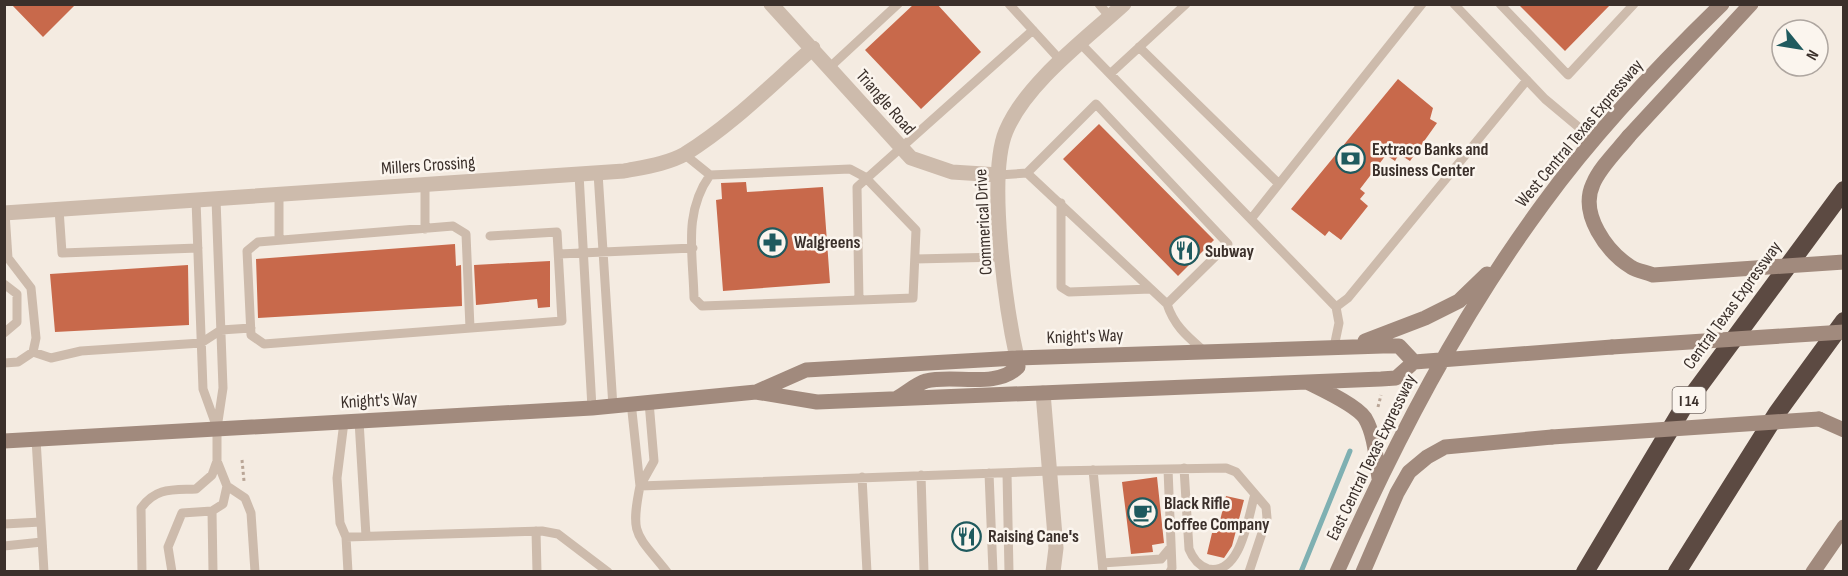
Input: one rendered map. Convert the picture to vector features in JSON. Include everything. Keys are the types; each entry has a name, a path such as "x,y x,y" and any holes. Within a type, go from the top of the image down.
{"highway":[{"name":"Central Texas Expressway","path":"1585,572 1683,408 1844,190"},
{"path":"1677,572 1777,413 1844,321"}],"main road":[{"name":"West Central Texas Expressway","path":"1441,360 1506,255 1549,195 1594,140 1688,37 1722,4"},
{"path":"1751,4 1629,136 1592,184 1590,207 1595,227 1616,256 1633,269 1653,275 1844,262"},
{"path":"1350,346 1425,318 1459,301 1506,255"},
{"name":"Knight's Way","path":"4,441 592,408 631,402 756,392 818,402 1396,378 1414,362 1612,346 1844,332"},
{"name":"Knight's Way","path":"756,392 806,370 1017,358 1399,346 1414,362"},
{"path":"893,400 925,381 980,378 1012,373 1018,367 1017,358"},
{"name":"East Central Texas Expressway","path":"1337,572 1379,478 1441,360"},
{"path":"1306,382 1336,397 1364,417 1374,444 1379,478"},
{"path":"1363,572 1405,479 1427,457 1445,447 1552,437 1819,419 1844,430"},
{"path":"1813,572 1844,526"}],"street":[{"name":"Triangle Road","path":"771,4 911,158 952,172 999,175"},
{"name":"Commerical Drive","path":"1017,358 1002,257 999,175 1000,154 1006,132 1014,117 1041,82 1124,4"},
{"name":"Millers Crossing","path":"5,213 598,173 657,165 684,154 748,106 813,48"},
{"path":"1043,393 1056,548 1053,572"}],"lane":[{"path":"830,67 898,4"},
{"path":"1010,4 1062,62"},
{"path":"1099,4 1110,17"},
{"path":"1110,74 1186,4"},
{"path":"1251,219 1422,4"},
{"path":"1454,4 1527,80 1594,140"},
{"path":"1500,4 1568,75 1634,4"},
{"path":"859,300 857,187 865,177 1033,30"},
{"path":"1081,44 1336,306 1339,323 1334,347"},
{"path":"1139,47 1278,183"},
{"path":"1336,306 1348,298 1527,80"},
{"path":"999,175 1028,173 1096,104 1228,244 1167,304"},
{"path":"684,154 710,175 850,169 865,177 916,230 913,298 702,306 694,298 692,211 698,191 710,175"},
{"path":"598,173 613,406"},
{"path":"1028,173 1167,304 1171,317 1180,330 1204,351"},
{"path":"579,174 592,408"},
{"path":"425,229 426,185"},
{"path":"279,194 279,240"},
{"path":"142,572 141,508 153,494 162,490 196,489 212,475 217,461 217,428 223,388 216,198"},
{"path":"196,200 203,389 217,428"},
{"path":"1061,203 1061,287 1069,292 1151,289"},
{"path":"59,209 62,253 198,248"},
{"path":"4,363 18,362 33,352 36,338 31,288 6,258 5,213"},
{"path":"470,328 466,234 453,226 258,242 247,251 251,335 264,344 562,321 557,232 490,236"},
{"path":"559,254 693,248"},
{"path":"915,259 1002,257"},
{"path":"4,284 16,294 18,308 17,322 4,333"},
{"path":"33,352 51,358 81,351 201,343 221,330 250,328"},
{"path":"631,402 640,486 635,511 635,532 667,572"},
{"path":"640,486 654,461 649,402"},
{"path":"351,421 366,536"},
{"path":"348,572 346,537 340,524 338,478 351,421"},
{"path":"36,439 44,572"},
{"path":"172,572 168,547 182,513 212,511 223,504 227,486 217,461"},
{"path":"1184,468 1189,549 1193,558 1202,567 1212,570 1223,569 1235,560 1255,494"},
{"path":"640,486 1051,471 1226,468 1236,472 1266,507 1267,518 1249,572"},
{"path":"1168,469 1172,568 1170,572"},
{"path":"1093,470 1102,567 1161,559 1171,547"},
{"path":"989,473 993,572"},
{"path":"1007,473 1009,572"},
{"path":"921,475 924,572"},
{"path":"862,477 867,572"},
{"path":"227,486 246,498 251,513 255,572"},
{"path":"212,511 213,572"},
{"path":"4,524 41,522"},
{"path":"346,537 536,531 558,534 608,572"},
{"path":"536,531 537,572"},
{"path":"4,546 42,542"}],"building":[{"path":"11,4 76,4 43,37"},
{"path":"914,4 937,4 981,52 921,109 865,50"},
{"path":"1518,4 1611,4 1565,51"},
{"name":"Extraco Banks and Business Center","path":"1398,79 1433,108 1430,119 1437,123 1410,161 1399,154 1395,161 1386,155 1360,189 1365,193 1360,199 1368,206 1341,240 1329,231 1325,236 1291,209"},
{"path":"1099,124 1214,240 1178,276 1063,159"},
{"name":"Walgreens","path":"746,182 747,192 823,187 830,283 723,291 716,200 722,199 721,183"},
{"path":"455,244 456,266 461,265 462,306 258,318 256,259"},
{"path":"550,261 550,307 538,308 537,299 476,305 474,265"},
{"path":"188,265 189,325 55,332 50,274"},
{"name":"Black Rifle Coffee Company","path":"1157,477 1164,543 1152,545 1153,552 1131,554 1122,482"},
{"path":"1226,496 1244,500 1232,546 1224,558 1207,554 1212,533 1217,533"}],"waterway":[{"path":"1301,572 1350,451"}],"place":[{"name":"Extraco Banks and Business Center","path":"1351,159"},
{"name":"Walgreens","path":"773,242"},
{"name":"Subway","path":"1184,251"},
{"name":"Black Rifle Coffee Company","path":"1143,513"},
{"name":"Raising Cane's","path":"967,536"}]}
